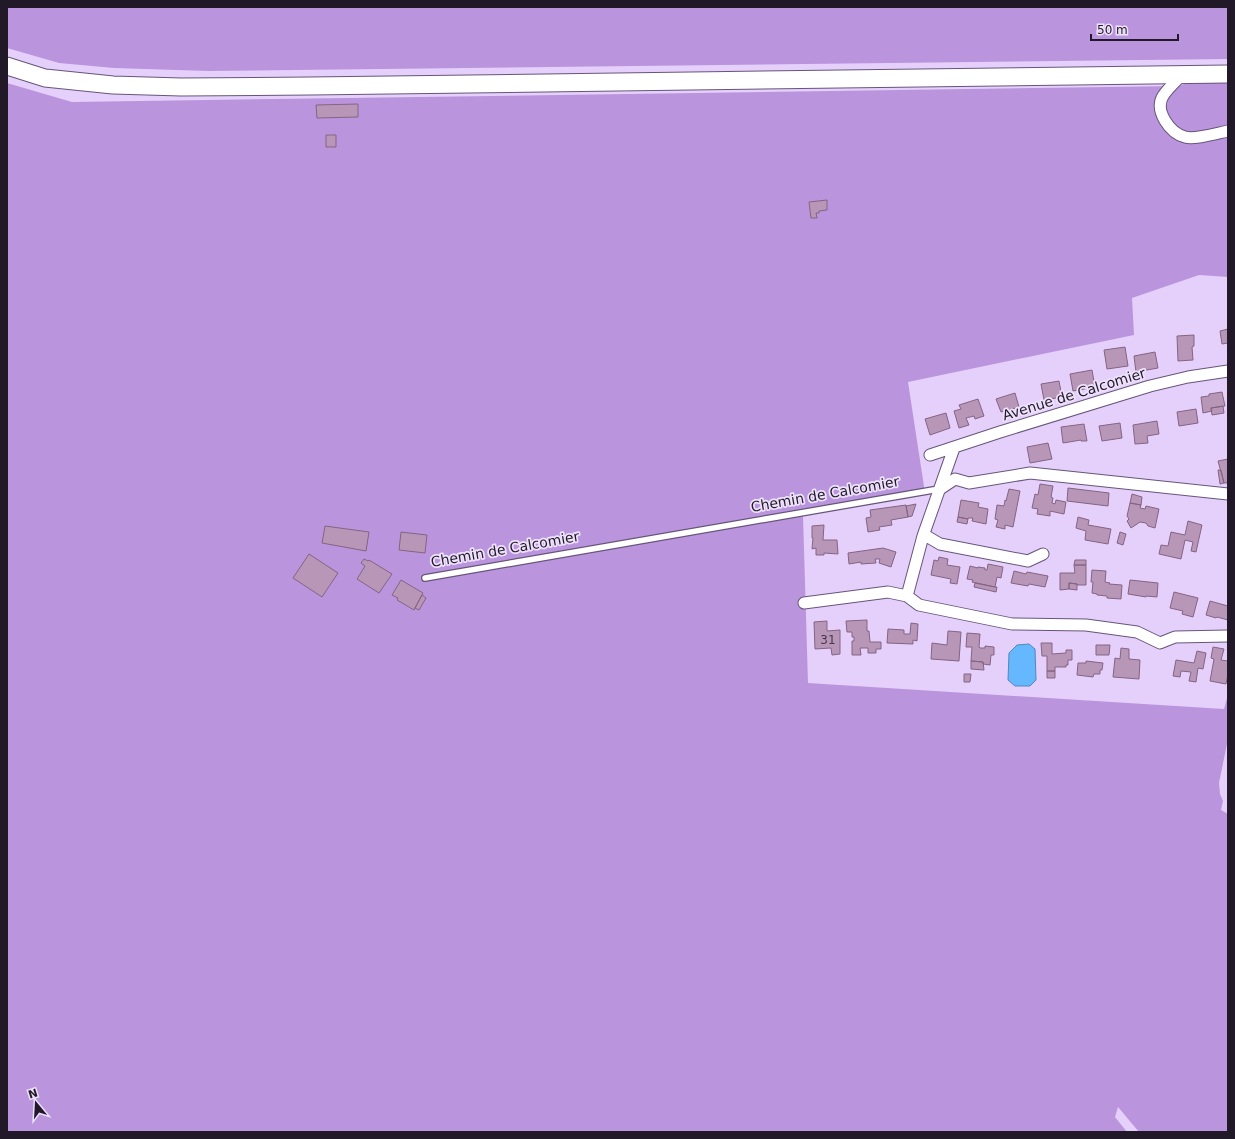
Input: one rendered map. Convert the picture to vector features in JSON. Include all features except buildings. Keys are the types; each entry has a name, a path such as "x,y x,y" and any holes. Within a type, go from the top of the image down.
{"main road":[{"path":"7,66 45,78 113,85 181,87 1228,74"}],"street":[{"path":"1182,75 1162,96 1160,108 1167,124 1176,133 1186,138 1228,130"},
{"name":"Avenue de Calcomier","path":"930,455 1150,386 1188,377 1228,371"},
{"path":"907,596 923,536 954,448"},
{"name":"Chemin de Calcomier","path":"940,489 955,480 969,484 1030,473 1228,494"},
{"path":"923,536 928,536 940,544 1028,561 1043,554"},
{"path":"804,603 888,592 907,596 919,605 1012,624 1086,625 1137,632 1160,643 1175,637 1228,636"}],"lane":[{"name":"Chemin de Calcomier","path":"425,578 940,489"}],"shaded area":[{"path":"7,7 1228,7 1228,59 208,71 114,68 59,63 7,48"},
{"path":"1228,81 1228,277 1199,275 1132,298 1134,335 908,382 925,493 803,516 808,683 1224,709 1228,695 1228,739 1219,783 1220,794 1223,801 1221,810 1228,814 1228,1132 1139,1132 1118,1107 1115,1117 1127,1132 7,1132 7,83 72,102 1180,86 1188,82"}],"water":[{"path":"1029,644 1035,649 1036,680 1030,686 1015,686 1008,680 1009,653 1017,645"}]}
